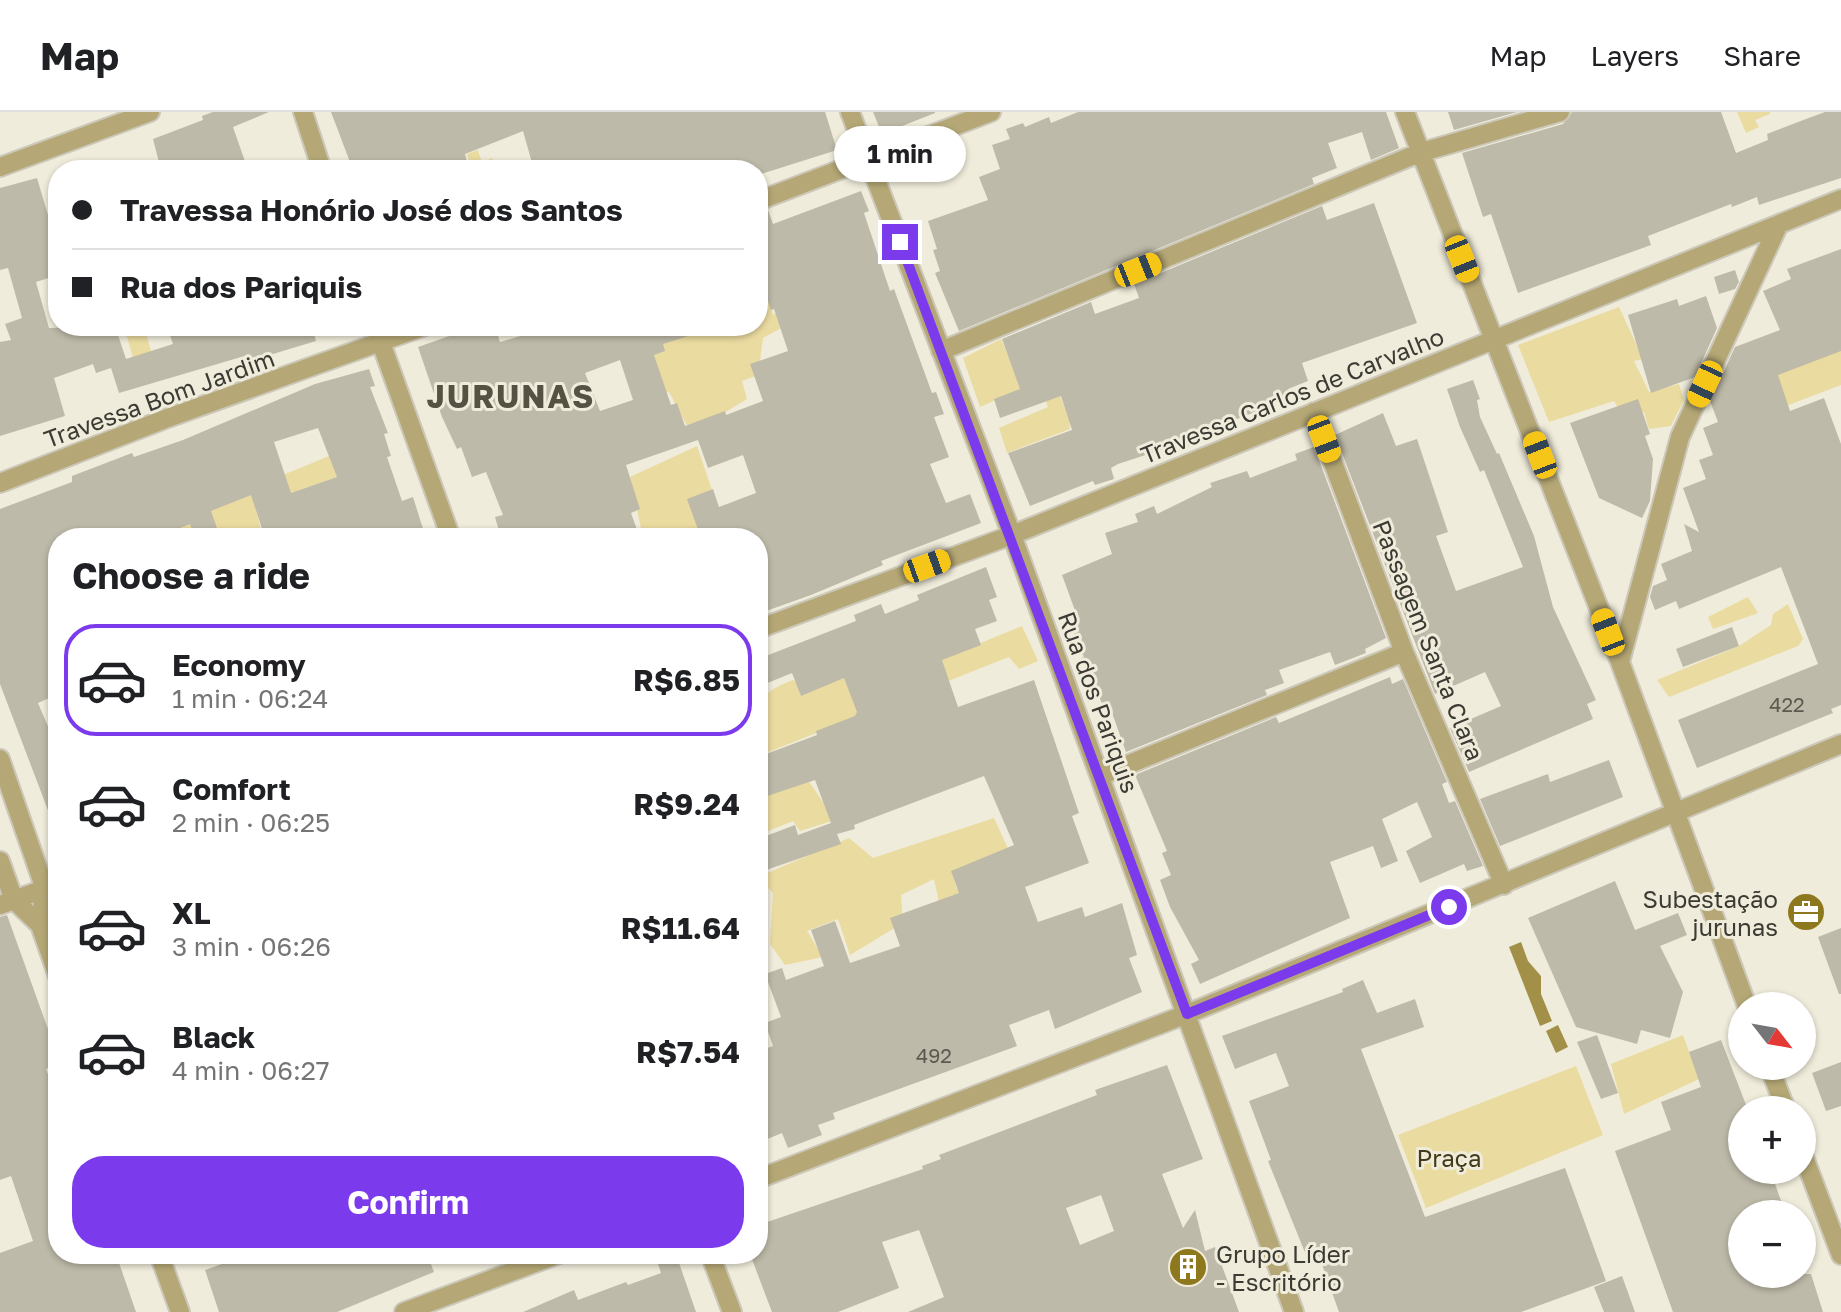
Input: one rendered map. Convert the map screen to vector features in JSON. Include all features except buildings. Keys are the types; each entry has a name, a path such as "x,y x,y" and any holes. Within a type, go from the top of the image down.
{"street":[{"path":"0,167 150,112"},
{"path":"303,112 319,160"},
{"name":"Rua dos Pariquis","path":"850,112 1012,535 1294,1312"},
{"path":"768,197 991,112"},
{"path":"1405,112 1620,662 1673,813 1742,992"},
{"path":"941,351 1419,153 1560,112"},
{"name":"Travessa Carlos de Carvalho","path":"768,625 1012,535 1841,199"},
{"path":"1620,662 1680,437 1779,224"},
{"name":"Travessa Bom Jardim","path":"0,483 373,336"},
{"path":"379,336 447,528"},
{"name":"Passagem Santa Clara","path":"1314,412 1404,652 1504,885"},
{"path":"1100,776 1404,652"},
{"path":"768,1175 1187,1014 1841,744"},
{"path":"0,759 48,879"},
{"path":"0,861 7,902 40,925"},
{"path":"7,902 48,888"},
{"path":"48,897 40,925 48,948"},
{"path":"1814,1184 1841,1255"},
{"path":"163,1264 180,1312"},
{"path":"404,1312 532,1264"},
{"path":"714,1264 732,1312"}],"green space":[{"path":"1737,112 1770,114 1755,120 1759,127 1746,133"},
{"path":"478,150 481,160 469,160 467,154"},
{"path":"768,299 773,315 805,299 785,326 768,335"},
{"path":"1619,307 1643,359 1634,361 1649,392 1679,384 1684,400 1671,426 1649,429 1644,412 1621,414 1614,401 1549,422 1518,345"},
{"path":"127,336 147,336 159,380 141,386"},
{"path":"668,336 767,336 763,338 758,375 742,381 747,399 691,433 669,392 645,395 652,357"},
{"path":"1001,339 1009,358 1042,346 1070,429 1007,453 999,428 1048,407 1038,381 980,407 963,358"},
{"path":"1841,343 1841,385 1786,406 1771,373"},
{"path":"697,446 722,519 702,528 641,528 630,477"},
{"path":"346,449 351,472 255,506 260,528 171,528 186,515"},
{"path":"1748,597 1758,613 1713,629 1708,617"},
{"path":"1788,604 1803,639 1798,646 1669,697 1657,680 1739,646 1771,625 1773,614"},
{"path":"1022,626 1038,661 1019,669 1009,657 768,752 768,693 778,687 793,680 811,689 886,659 902,675"},
{"path":"808,780 835,820 800,831 793,821 768,831 768,792"},
{"path":"994,818 1015,864 952,873 957,889 988,874 992,898 953,895 939,902 934,879 901,895 903,923 850,955 838,919 807,931 823,957 785,965 770,944 773,893 768,888 768,873 849,838 873,858"},
{"path":"1683,1035 1699,1079 1624,1114 1611,1064"},
{"name":"Praça","path":"1576,1066 1603,1135 1426,1208 1398,1135"}],"shaded area":[{"path":"1521,942 1528,961 1541,976 1541,994 1552,1021 1540,1026 1509,947"},
{"path":"1558,1025 1568,1047 1556,1053 1546,1031"}],"place":[{"name":"Subestação jurunas","path":"1806,912"},
{"name":"Grupo Líder - Escritório","path":"1188,1267"}],"district":[{"name":"JURUNAS","path":"511,396"}],"route":[{"path":"900,242 1022,562 1187,1014 1449,907"}]}
